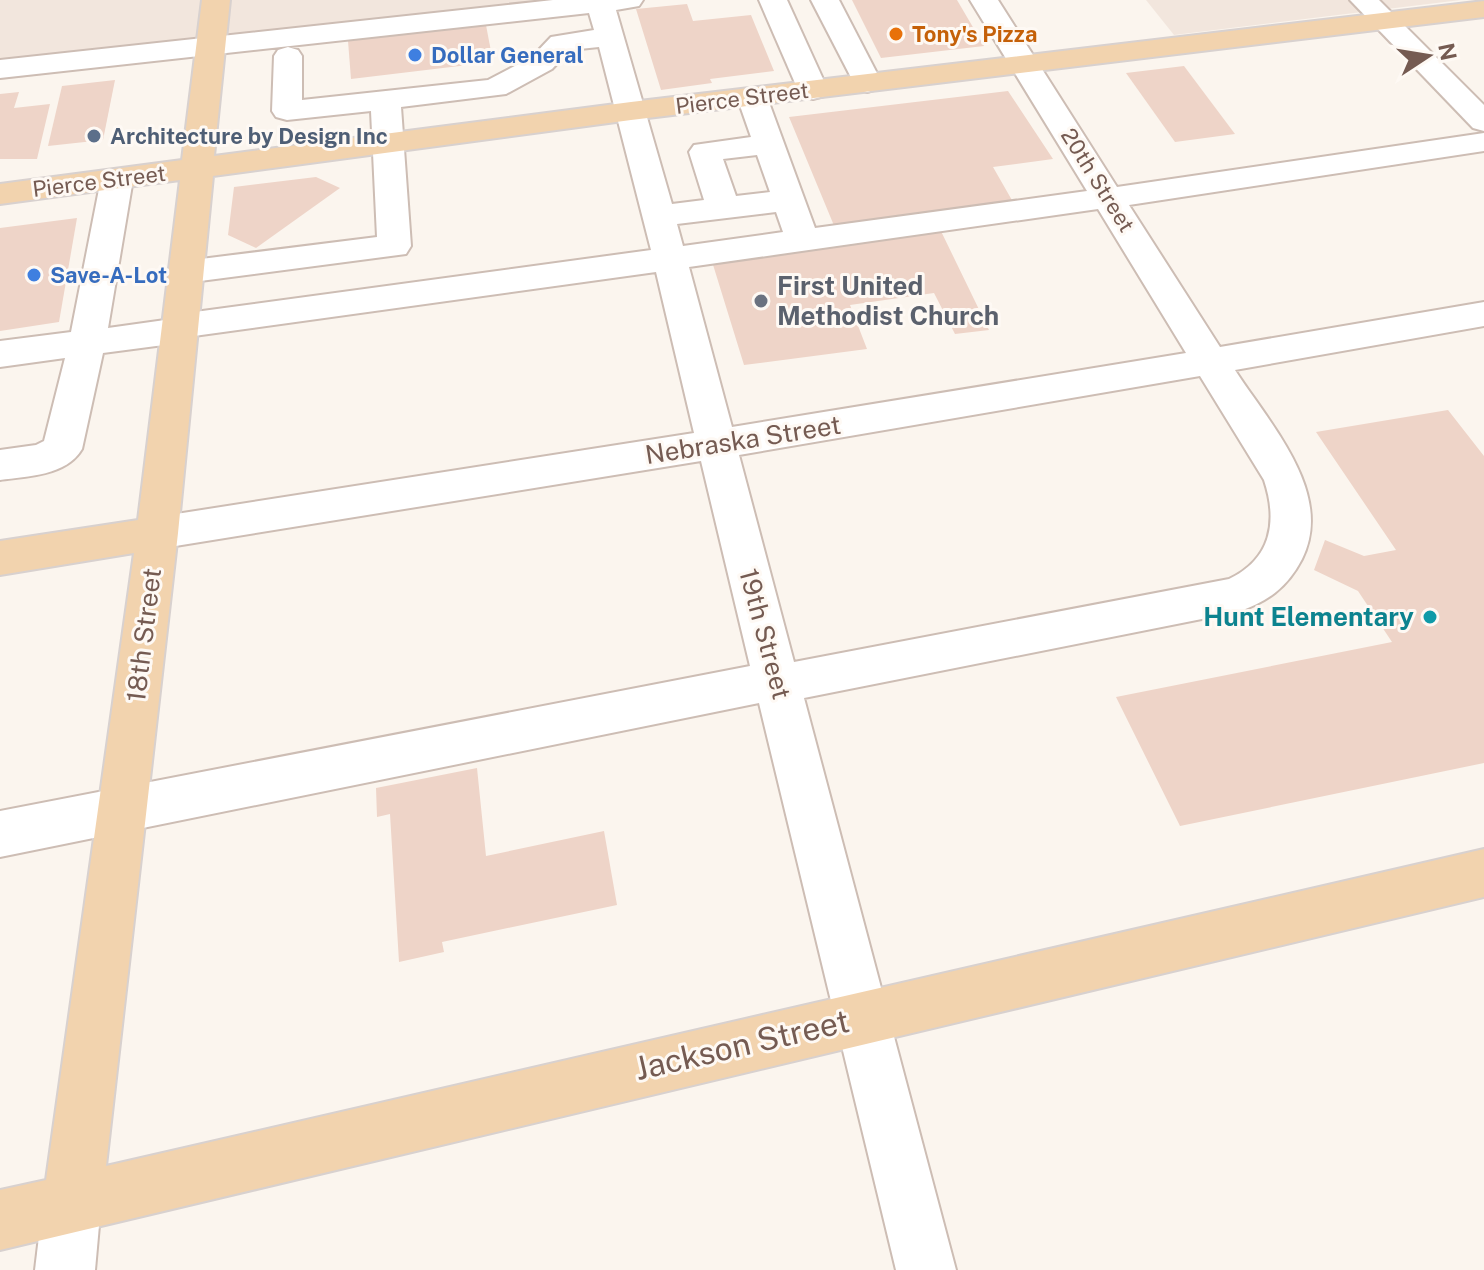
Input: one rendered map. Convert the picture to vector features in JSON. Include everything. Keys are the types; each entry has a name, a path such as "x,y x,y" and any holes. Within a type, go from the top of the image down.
{"main road":[{"name":"18th Street","path":"72,1203 157,533 216,0"},
{"name":"Pierce Street","path":"0,194 631,111 1484,9"},
{"name":"Nebraska Street","path":"0,558 157,533"},
{"name":"Jackson Street","path":"0,1220 1484,873"}],"street":[{"path":"773,0 813,90"},
{"path":"825,0 867,83"},
{"name":"20th Street","path":"0,834 777,682 1216,601 1255,586 1274,570 1286,552 1293,529 1293,505 1289,492 1274,463 984,0"},
{"path":"1364,0 1484,122"},
{"path":"0,69 211,46 609,10"},
{"path":"288,56 287,111 495,88 542,63 561,43 609,10"},
{"name":"19th Street","path":"609,10 631,111 715,445 926,1270"},
{"path":"752,97 802,238"},
{"path":"185,272 394,246 386,101"},
{"path":"0,354 180,328 663,236 802,238 1109,198 1484,142"},
{"path":"723,208 705,152 768,144"},
{"path":"0,465 44,459 62,449 87,343 117,179"},
{"path":"663,236 723,208 788,200"},
{"name":"Nebraska Street","path":"157,533 715,445 1484,314"},
{"name":"18th Street","path":"65,1270 72,1203"}],"shaded area":[{"path":"0,0 556,0 235,36 185,58 0,80"},
{"path":"1146,0 1461,0 1174,35"}],"building":[{"path":"852,0 957,0 984,46 881,58"},
{"path":"687,4 693,21 751,15 774,71 710,79 712,83 661,90 636,9"},
{"path":"486,25 493,62 351,79 348,41"},
{"path":"1184,66 1235,134 1175,142 1126,73"},
{"path":"115,80 103,140 48,146 62,86"},
{"path":"1008,91 1053,159 993,167 1013,202 835,228 789,117"},
{"path":"19,92 14,108 50,104 37,159 0,159 0,94"},
{"path":"316,177 340,188 256,248 228,235 234,187"},
{"name":"Save-A-Lot","path":"77,218 59,322 0,331 0,228"},
{"path":"938,225 989,330 955,334 934,293 850,305 867,349 744,365 710,255"},
{"name":"Hunt Elementary","path":"1448,410 1484,456 1484,763 1180,826 1116,697 1392,642 1358,591 1314,570 1325,540 1364,556 1396,550 1316,432"},
{"path":"477,768 486,856 604,831 617,905 442,942 444,952 399,962 390,814 377,817 376,788"}],"place":[{"name":"Tony's Pizza","path":"896,34"},
{"name":"Dollar General","path":"415,55"},
{"name":"Architecture by Design Inc","path":"94,136"},
{"name":"Save-A-Lot","path":"34,275"},
{"name":"First United Methodist Church","path":"761,301"},
{"name":"Hunt Elementary","path":"1430,617"}]}
